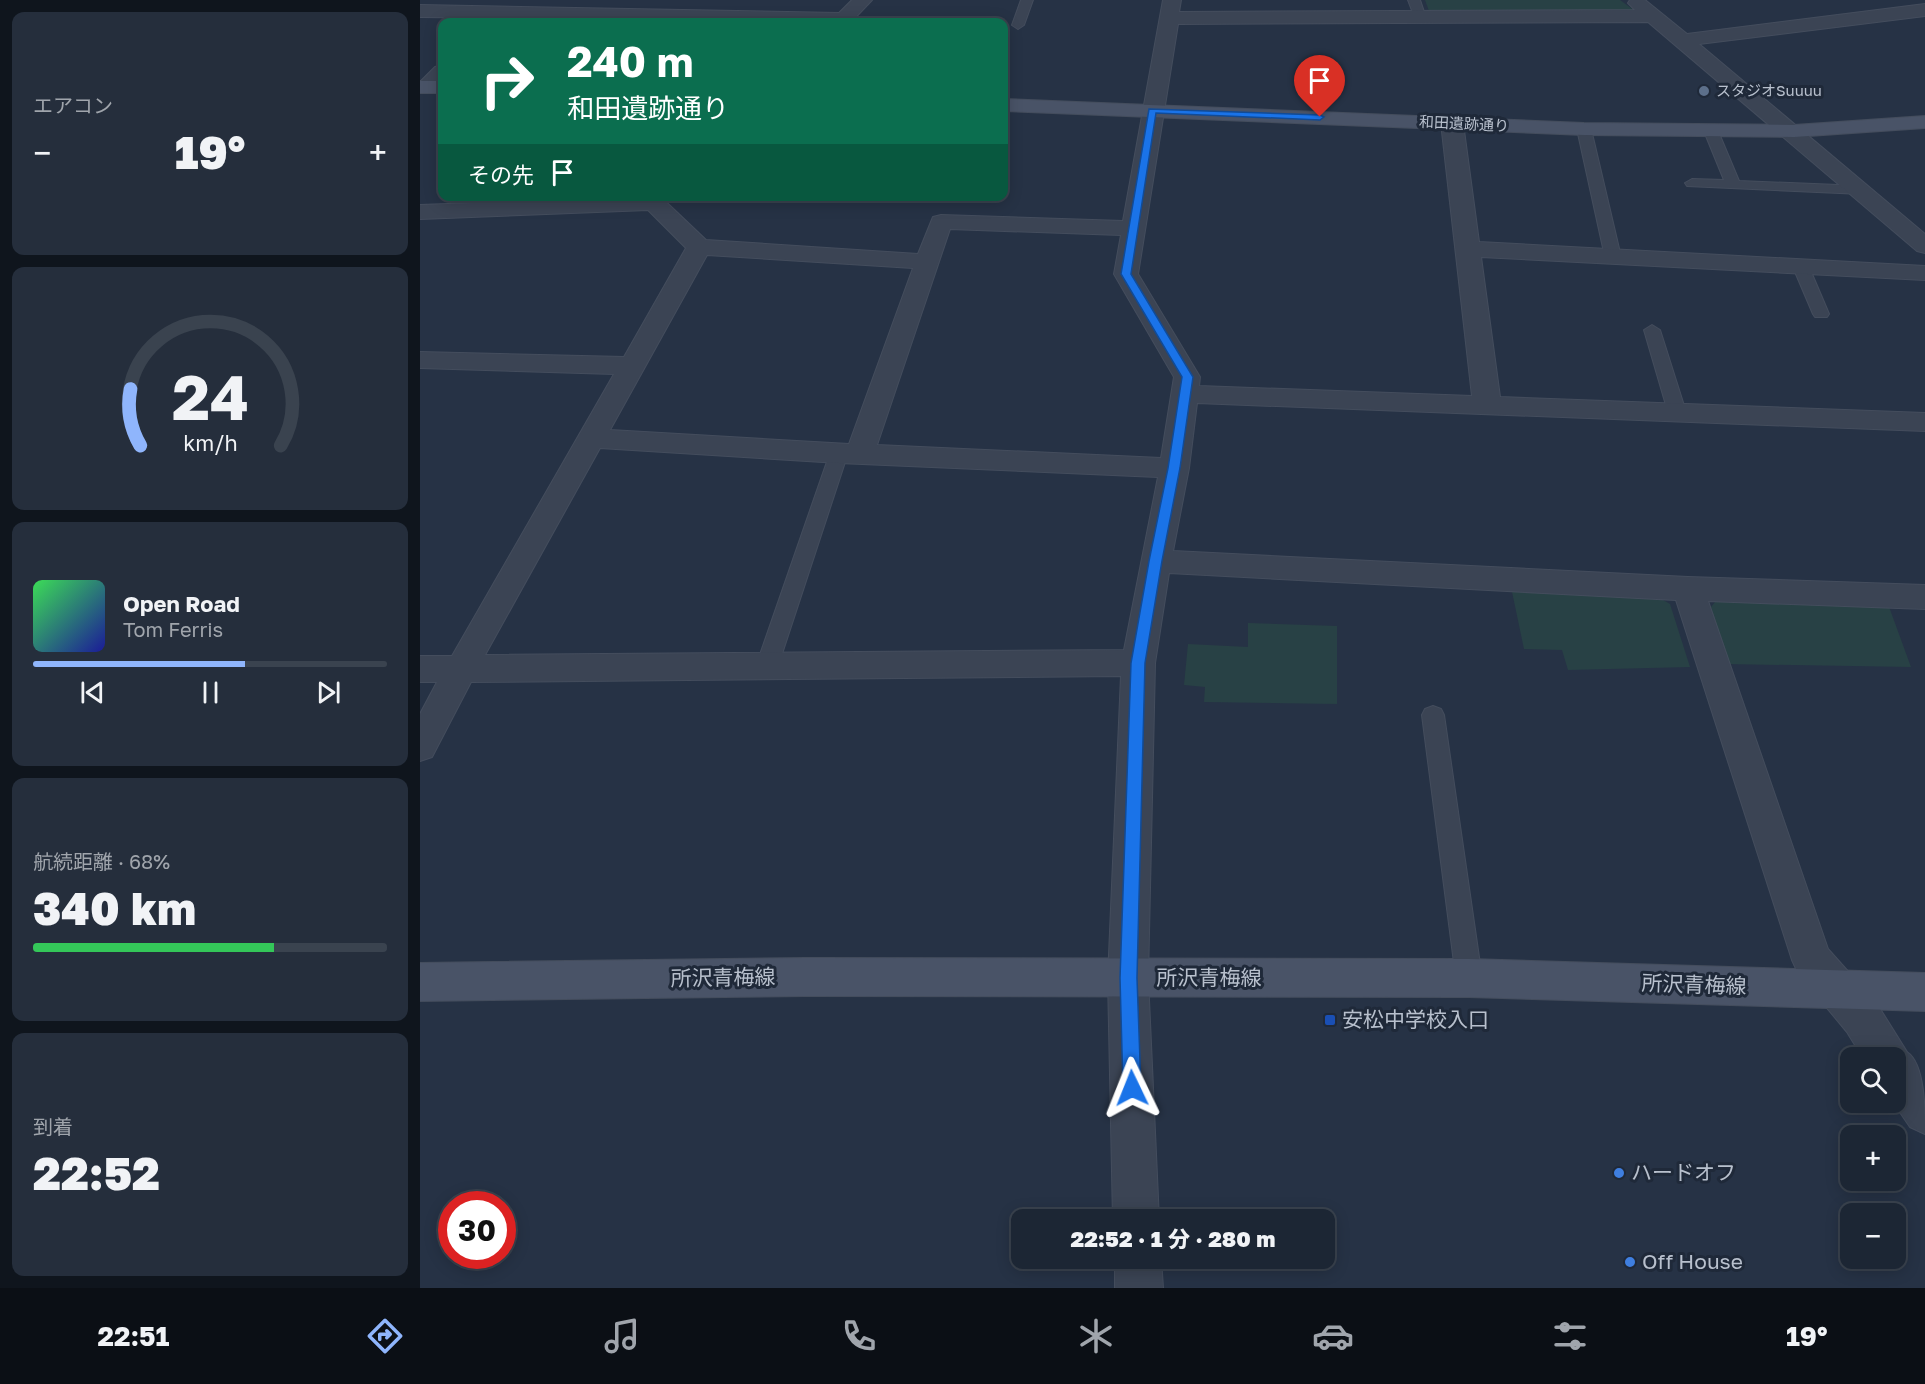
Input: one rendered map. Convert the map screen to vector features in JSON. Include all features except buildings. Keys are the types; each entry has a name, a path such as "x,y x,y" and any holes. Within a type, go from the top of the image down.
{"street":[{"path":"1633,0 1686,40 1925,246"},
{"path":"846,18 872,3"},
{"path":"864,18 872,3"},
{"path":"1136,1209 1128,978 1138,663 1155,561 1174,468 1187,377 1126,274 1171,9 1417,9 1653,16"},
{"path":"1686,40 1925,10"},
{"path":"420,11 795,18"},
{"name":"和田遺跡通り","path":"1008,105 1584,129 1794,131 1925,122"},
{"path":"1452,123 1487,405"},
{"path":"420,212 637,201"},
{"path":"658,201 699,247 927,262"},
{"path":"850,453 941,222 1133,228"},
{"path":"420,747 460,669 699,247"},
{"path":"1467,249 1925,273"},
{"path":"420,360 633,366"},
{"path":"1186,394 1925,422"},
{"path":"590,438 1174,468"},
{"path":"1155,561 1688,589 1925,597"},
{"path":"1688,589 1812,960 1862,1018 1881,1047"},
{"path":"420,669 1138,663"},
{"name":"所沢青梅線","path":"420,982 758,978 1469,978 1925,992"},
{"path":"1906,1084 1925,1112"},
{"path":"1138,1269 1139,1288"}],"lane":[{"path":"1018,26 1027,0"},
{"path":"1584,129 1613,257"},
{"path":"1711,131 1733,185"},
{"path":"1692,183 1862,190"},
{"path":"1801,267 1821,314"},
{"path":"1652,330 1677,412"},
{"path":"767,666 850,453"},
{"path":"1432,715 1469,978"}],"green space":[{"path":"1425,0 1620,0 1635,11 1429,11"},
{"path":"1511,587 1651,593 1670,604 1690,667 1568,670 1562,650 1524,649"},
{"path":"1719,597 1888,604 1911,667 1724,664 1711,607"},
{"path":"1248,623 1337,626 1337,704 1204,702 1205,687 1184,685 1188,644 1248,647"}],"place":[{"name":"スタジオSuuuu","path":"1704,91"},
{"name":"安松中学校入口","path":"1330,1020"},
{"name":"ハードオフ","path":"1619,1173"},
{"name":"Off House","path":"1630,1262"}],"route":[{"path":"1132,1088 1128,978 1138,663 1155,561 1174,468 1187,377 1126,274 1152,111 1320,117"}]}
